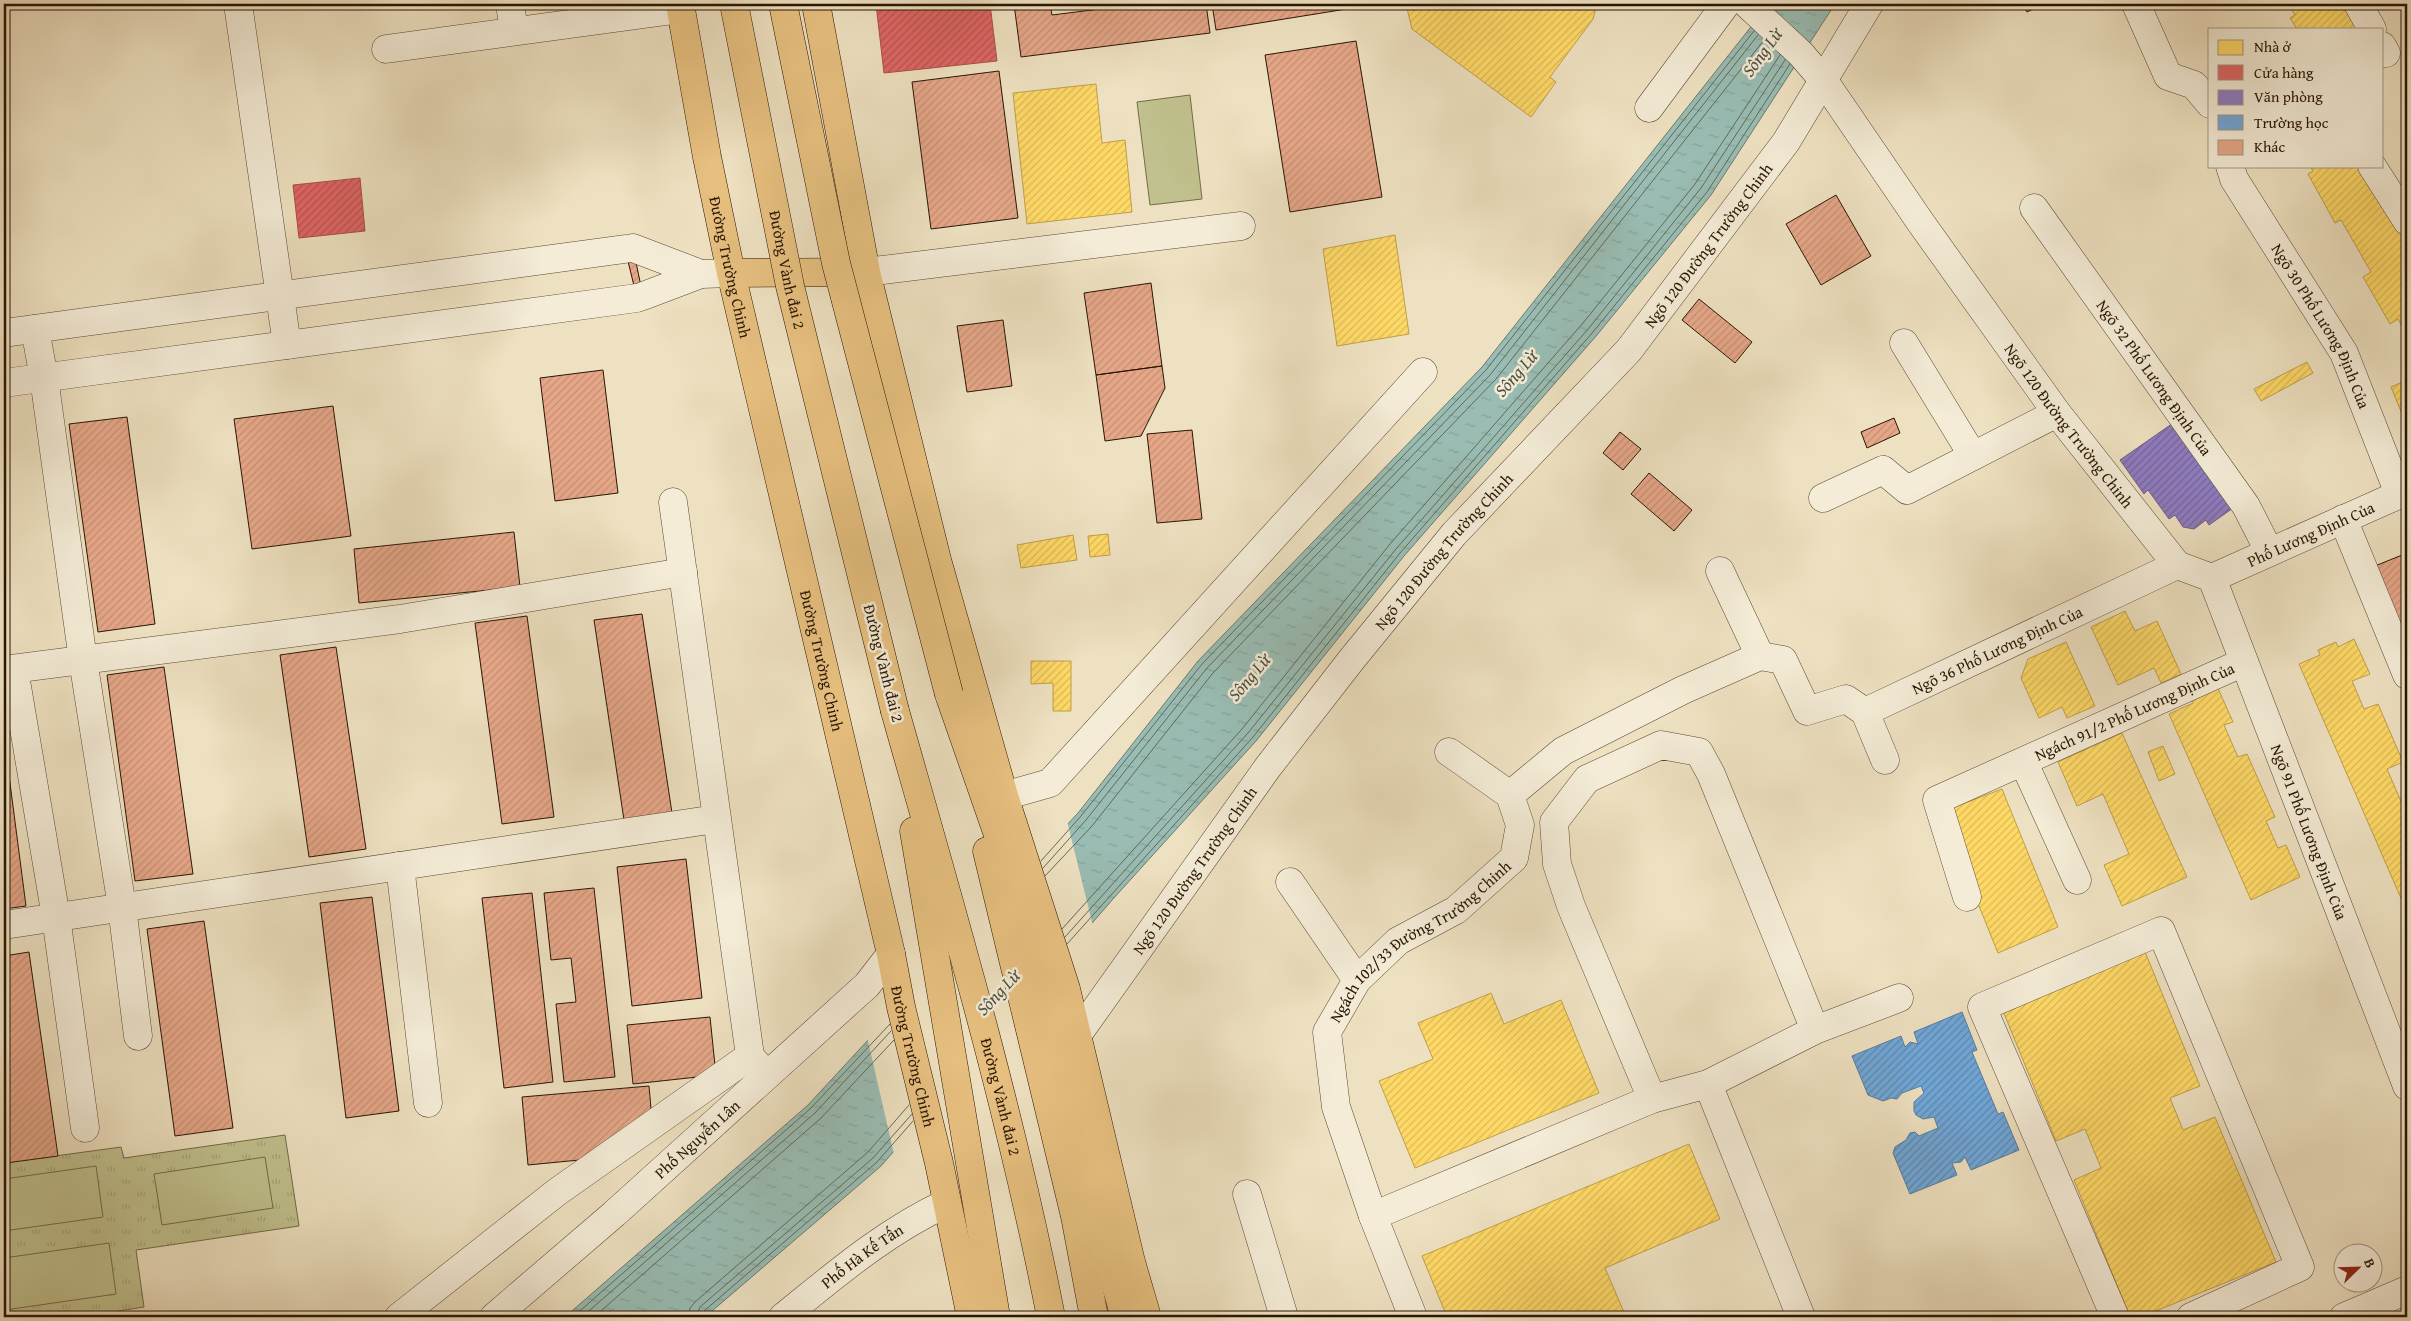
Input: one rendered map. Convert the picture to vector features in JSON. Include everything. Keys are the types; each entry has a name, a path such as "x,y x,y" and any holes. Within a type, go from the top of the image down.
{"main road":[{"name":"Đường Vành đai 2","path":"734,4 790,286 895,711 975,993 1032,1220 1051,1317"},
{"path":"783,4 836,263 949,694 1075,1216 1094,1317"},
{"path":"816,4 866,272 937,560 1004,796 1025,856 1066,989 1131,1262 1148,1317"},
{"name":"Đường Trường Chinh","path":"681,7 707,158 731,273 891,954 901,1007 939,1163 971,1317"},
{"path":"731,273 866,272"},
{"path":"949,694 1024,912 1089,1192 1125,1317"},
{"path":"895,711 939,988 996,1317"},
{"path":"1131,1262 1134,1317"}],"street":[{"path":"238,4 287,345"},
{"path":"510,4 514,31"},
{"path":"1649,108 1726,4"},
{"name":"Ngõ 120 Đường Trường Chinh","path":"1078,1034 1268,767 1346,667 1454,534 1629,350 1786,142 1869,4"},
{"path":"2136,4 2168,76 2194,85 2208,102"},
{"path":"2358,4 2371,28"},
{"path":"386,49 681,7"},
{"path":"1755,10 1801,54 1824,81"},
{"name":"Ngõ 120 Đường Trường Chinh","path":"1824,81 1921,223 2058,413 2177,565"},
{"name":"Ngõ 30 Phố Lương Định Của","path":"2231,168 2234,179 2344,353 2403,492"},
{"path":"2373,168 2407,221"},
{"name":"Ngõ 32 Phố Lương Định Của","path":"2034,208 2246,506 2269,551"},
{"path":"866,272 1241,226"},
{"path":"4,333 629,249 701,274"},
{"path":"4,383 640,297 701,274 731,273"},
{"path":"35,329 44,378 83,660 122,907 138,1036"},
{"path":"1904,343 1973,456"},
{"path":"1004,796 1050,783 1423,372"},
{"path":"1823,498 1883,470 1907,490 2058,413"},
{"name":"Phố Lương Định Của","path":"2212,578 2403,492"},
{"path":"400,1317 557,1192 758,1066 716,819 673,502"},
{"path":"2344,520 2407,675"},
{"path":"2177,565 2212,578"},
{"name":"Ngõ 36 Phố Lương Định Của","path":"1865,712 2177,565"},
{"path":"1720,571 1760,656"},
{"path":"85,1128 56,917 9,669 400,619 683,572"},
{"name":"Ngõ 91 Phố Lương Định Của","path":"2212,578 2407,1086"},
{"path":"1449,752 1510,795 1564,751 1683,690 1760,656 1783,660 1807,711 1846,698 1865,712 1885,760"},
{"name":"Ngách 91/2 Phố Lương Định Của","path":"1967,897 1937,800 2024,763 2244,662"},
{"path":"1652,1099 1571,906 1557,864 1554,822 1587,779 1660,746 1699,752 1711,774 1815,1030"},
{"name":"Ngách 91/2 Phố Lương Định Của","path":"2024,763 2077,880"},
{"name":"Ngách 102/33 Đường Trường Chinh","path":"1414,1317 1373,1216 1336,1107 1327,1032 1357,980 1398,941 1456,910 1514,858 1520,824 1510,795"},
{"path":"4,925 716,819"},
{"path":"400,866 428,1103"},
{"path":"1290,882 1357,980"},
{"path":"2115,1317 1982,1007 2161,931 2300,1267 2191,1317"},
{"name":"Phố Nguyễn Lân","path":"494,1317 614,1214 758,1066 868,985 891,954"},
{"path":"1373,1216 1652,1099 1708,1084 1815,1030 1899,998"},
{"path":"1708,1084 1801,1317"},
{"path":"1247,1194 1284,1317"},
{"name":"Phố Hà Kế Tấn","path":"783,1317 871,1246 921,1215 947,1203"},
{"path":"2344,1317 2407,1290"}],"green space":[{"path":"1190,95 1202,199 1150,205 1137,102"},
{"path":"285,1135 299,1226 136,1250 144,1307 81,1317 4,1317 4,1163 121,1147 124,1158"},
{"path":"265,1157 273,1208 162,1225 154,1174"},
{"path":"96,1166 103,1217 4,1231 4,1179"},
{"path":"109,1243 116,1294 5,1310 4,1258"}],"water":[{"name":"Sông Lừ","path":"1769,4 1835,4 1711,195 1597,335 1404,556 1256,741 1113,899 881,1166 705,1317 565,1317 808,1105 1078,813 1198,661 1482,367"}],"pier":[{"path":"1067,821 1093,926 894,1154 867,1037"}],"building: Nhà ở":[{"path":"1406,4 1597,4 1593,19 1550,77 1556,82 1531,117 1412,29"},
{"path":"2288,4 2350,4 2364,28 2296,28 2290,18 2295,15"},
{"path":"1096,84 1102,143 1125,140 1132,212 1027,224 1013,93"},
{"path":"2311,168 2372,168 2407,230 2407,336 2398,319 2390,324 2363,277 2371,272 2341,220 2335,223 2308,174 2313,171"},
{"path":"1395,235 1409,334 1337,346 1323,249"},
{"path":"2307,362 2313,373 2261,401 2254,389"},
{"path":"2407,380 2407,426 2391,387"},
{"path":"1108,534 1110,555 1090,557 1088,536"},
{"path":"1073,535 1077,560 1021,568 1017,545"},
{"path":"2125,611 2135,631 2157,621 2181,674 2161,683 2154,668 2118,685 2091,627"},
{"path":"2354,639 2370,674 2352,681 2364,709 2378,704 2403,762 2387,769 2403,806 2407,804 2407,912 2299,664 2320,655 2318,650 2336,642 2338,647"},
{"path":"2066,642 2095,706 2067,718 2062,707 2039,718 2021,678 2028,659"},
{"path":"1031,661 1071,661 1071,711 1053,711 1053,683 1031,684"},
{"path":"2217,686 2233,722 2224,725 2238,757 2247,754 2275,817 2266,821 2278,848 2286,845 2300,877 2251,900 2169,714 2193,703 2190,698"},
{"path":"2122,733 2187,877 2122,906 2104,865 2129,854 2103,794 2077,806 2058,762"},
{"path":"2163,746 2175,774 2159,781 2148,752"},
{"path":"2002,789 2058,927 1998,953 1941,812"},
{"path":"2141,942 2200,1086 2170,1098 2183,1130 2215,1117 2276,1262 2141,1317 2130,1317 2074,1180 2101,1168 2085,1129 2056,1141 1999,1001"},
{"path":"1491,993 1504,1024 1561,1000 1599,1093 1415,1168 1379,1081 1433,1059 1418,1023"},
{"path":"1689,1144 1720,1219 1605,1268 1626,1317 1447,1317 1422,1256"}],"building: Cửa hàng":[{"path":"876,4 990,4 997,61 884,73"},
{"path":"360,178 365,231 299,238 293,185"}],"building: Văn phòng":[{"path":"2176,421 2236,506 2209,525 2206,520 2194,529 2183,527 2175,515 2169,519 2148,490 2144,494 2120,460"}],"building: Trường học":[{"path":"1962,1012 1977,1050 1972,1052 1998,1114 2003,1112 2019,1150 1971,1170 1965,1157 1961,1162 1952,1163 1957,1175 1910,1194 1893,1153 1895,1147 1906,1140 1910,1133 1915,1132 1919,1136 1938,1128 1934,1117 1923,1119 1916,1115 1914,1111 1914,1102 1924,1093 1921,1086 1902,1093 1897,1099 1891,1098 1883,1101 1868,1095 1852,1056 1901,1036 1905,1047 1910,1042 1918,1044 1914,1032"}],"building: Khác":[{"path":"1014,4 1050,4 1052,15 1140,4 1206,4 1210,33 1021,57"},
{"path":"1212,4 1358,4 1359,7 1216,30"},
{"path":"2022,4 2043,4 2027,12"},
{"path":"1356,41 1382,197 1290,212 1265,55"},
{"path":"999,71 1018,218 931,229 912,82"},
{"path":"1836,195 1871,256 1821,285 1786,224"},
{"path":"633,248 643,296 637,298 625,249"},
{"path":"1151,283 1162,366 1096,375 1084,293"},
{"path":"1699,299 1752,342 1735,363 1682,320"},
{"path":"1003,320 1012,386 967,392 957,326"},
{"path":"1162,366 1165,388 1141,436 1105,441 1096,375"},
{"path":"603,370 618,493 555,501 540,378"},
{"path":"333,406 351,536 252,549 234,419"},
{"path":"127,417 155,624 98,632 69,424"},
{"path":"1894,418 1900,433 1867,448 1861,432"},
{"path":"1192,430 1202,519 1157,523 1147,434"},
{"path":"1620,432 1641,449 1623,470 1603,453"},
{"path":"1649,473 1692,510 1674,531 1631,494"},
{"path":"514,532 520,587 359,603 354,549"},
{"path":"2407,553 2407,645 2375,566"},
{"path":"642,614 672,813 624,820 594,620"},
{"path":"527,616 554,817 502,824 475,623"},
{"path":"336,647 366,849 309,857 280,655"},
{"path":"164,667 193,874 135,881 107,675"},
{"path":"4,737 26,906 4,909"},
{"path":"686,859 702,998 632,1006 617,867"},
{"path":"594,888 615,1077 564,1082 556,1004 576,1002 571,958 551,960 544,893"},
{"path":"532,893 553,1082 504,1088 482,898"},
{"path":"372,897 399,1111 346,1118 320,903"},
{"path":"204,921 233,1128 175,1136 147,929"},
{"path":"29,952 58,1156 6,1163 4,1146 4,956"},
{"path":"710,1017 716,1075 633,1084 627,1025"},
{"path":"649,1086 652,1120 600,1158 528,1165 522,1097"}]}
